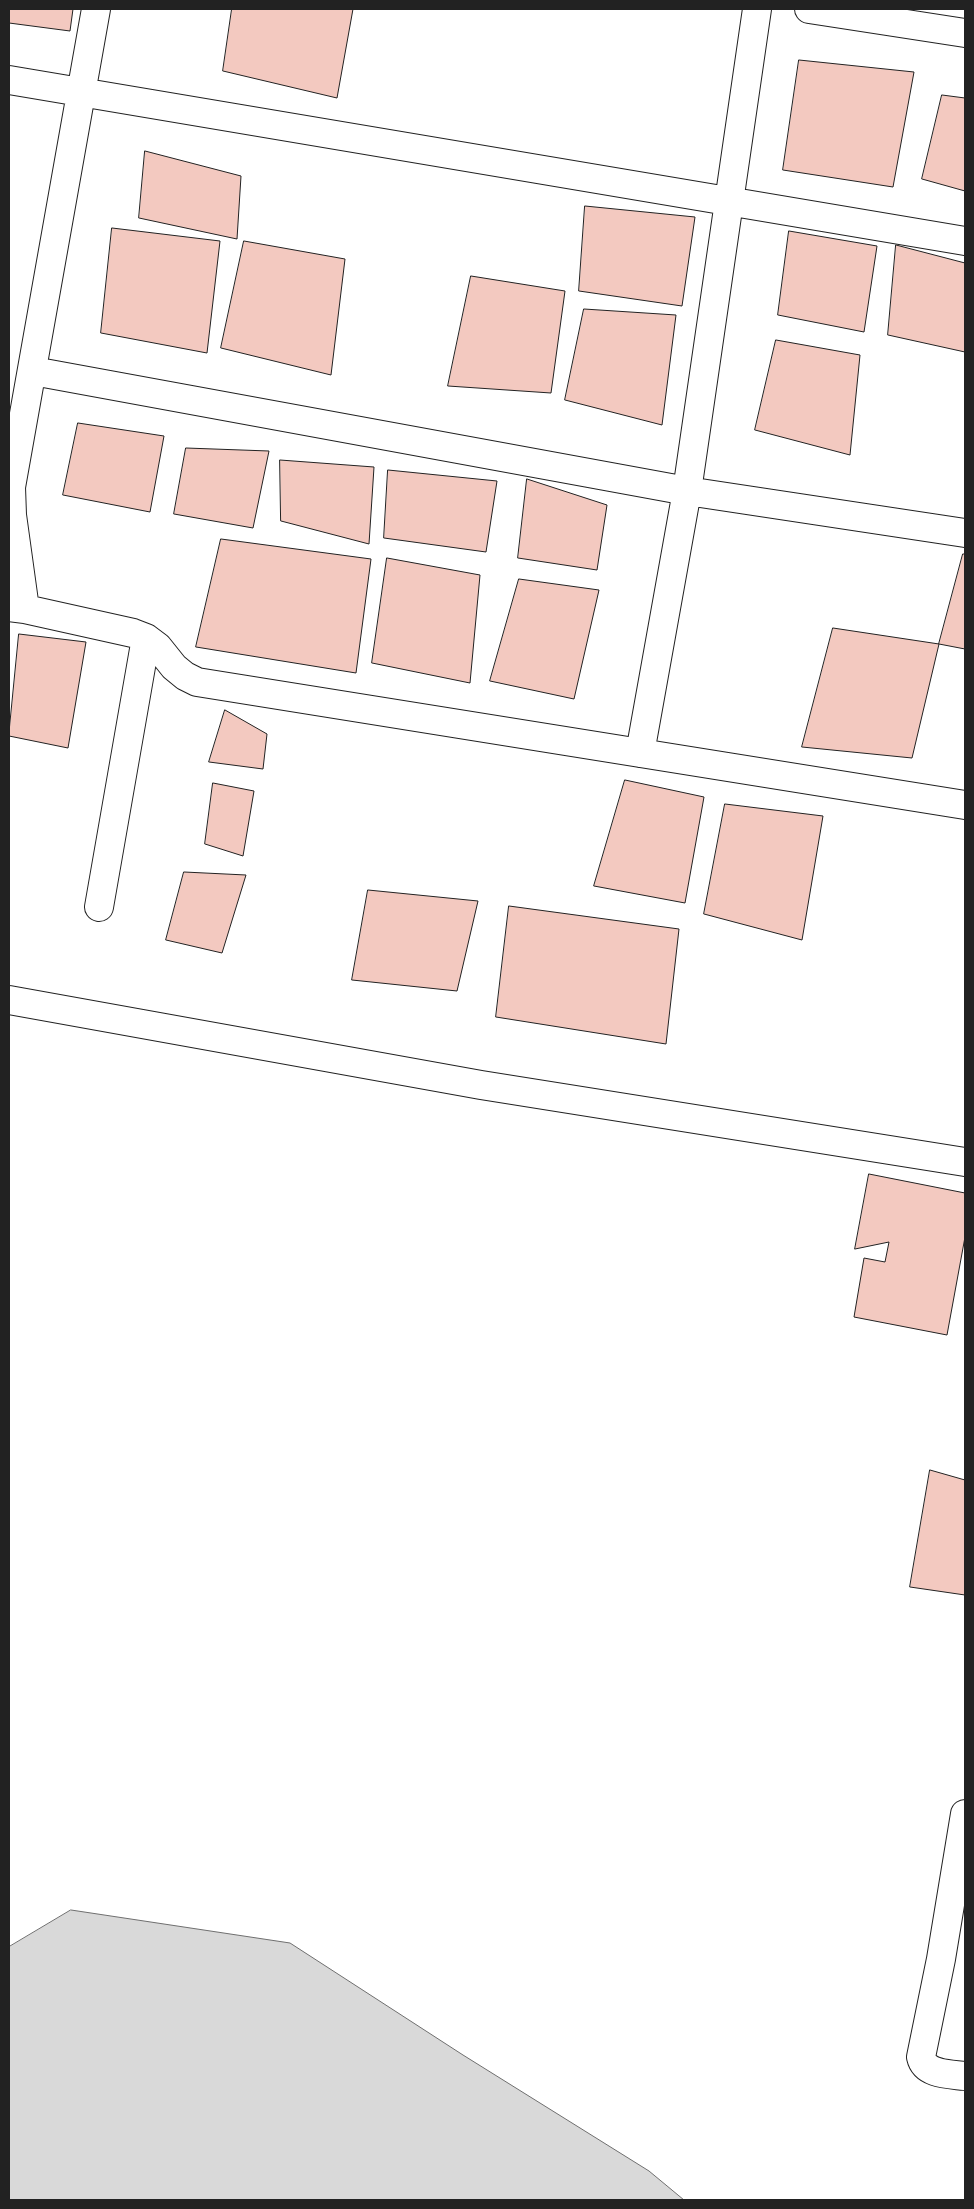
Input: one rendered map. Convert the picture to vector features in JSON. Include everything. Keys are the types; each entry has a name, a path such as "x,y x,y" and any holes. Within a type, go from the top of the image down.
{"street":[{"path":"96,9 11,487 17,608 133,633 146,638 158,647 174,667 197,682 965,805"},
{"path":"640,753 687,491 757,9"},
{"path":"809,9 965,33"},
{"path":"9,80 965,241"},
{"path":"33,371 687,491 965,533"},
{"path":"99,908 146,638"},
{"path":"9,1000 481,1085 965,1162"},
{"path":"965,1814 941,1959 921,2057 922,2062 931,2070 965,2076"}],"shaded area":[{"path":"71,1910 290,1943 463,2055 649,2171 684,2200 9,2200 9,1947"}],"building":[{"path":"9,9 73,9 70,31 9,23"},
{"path":"232,9 353,9 337,98 223,71"},
{"path":"799,60 914,72 893,187 783,170"},
{"path":"942,95 965,98 965,191 922,179"},
{"path":"145,151 241,176 237,239 139,218"},
{"path":"585,206 695,217 682,306 579,291"},
{"path":"112,228 220,241 207,353 101,333"},
{"path":"789,231 877,246 864,332 778,315"},
{"path":"244,241 345,259 331,375 221,348"},
{"path":"896,245 965,263 965,352 888,335"},
{"path":"471,276 565,291 551,393 448,386"},
{"path":"584,309 676,315 662,425 565,400"},
{"path":"776,340 860,355 850,455 755,430"},
{"path":"78,423 164,436 150,512 63,495"},
{"path":"186,448 269,451 253,528 174,514"},
{"path":"280,460 374,467 369,544 281,521"},
{"path":"388,470 497,481 486,552 384,538"},
{"path":"527,479 607,505 597,570 518,558"},
{"path":"221,539 371,559 356,673 196,647"},
{"path":"963,554 965,554 965,649 939,644"},
{"path":"387,558 480,575 470,683 372,663"},
{"path":"519,579 599,590 574,699 490,681"},
{"path":"833,628 939,644 912,758 802,747"},
{"path":"19,634 86,642 68,748 9,736"},
{"path":"225,710 267,734 263,769 209,762"},
{"path":"625,780 704,797 685,903 594,886"},
{"path":"213,783 254,791 243,856 205,844"},
{"path":"725,804 823,816 802,940 704,914"},
{"path":"184,872 246,875 222,953 166,940"},
{"path":"368,890 478,901 457,991 352,980"},
{"path":"509,906 679,929 666,1044 496,1017"},
{"path":"869,1174 965,1193 965,1237 947,1335 854,1317 864,1258 885,1262 889,1242 855,1249"},
{"path":"930,1470 965,1480 965,1595 910,1587"}]}
